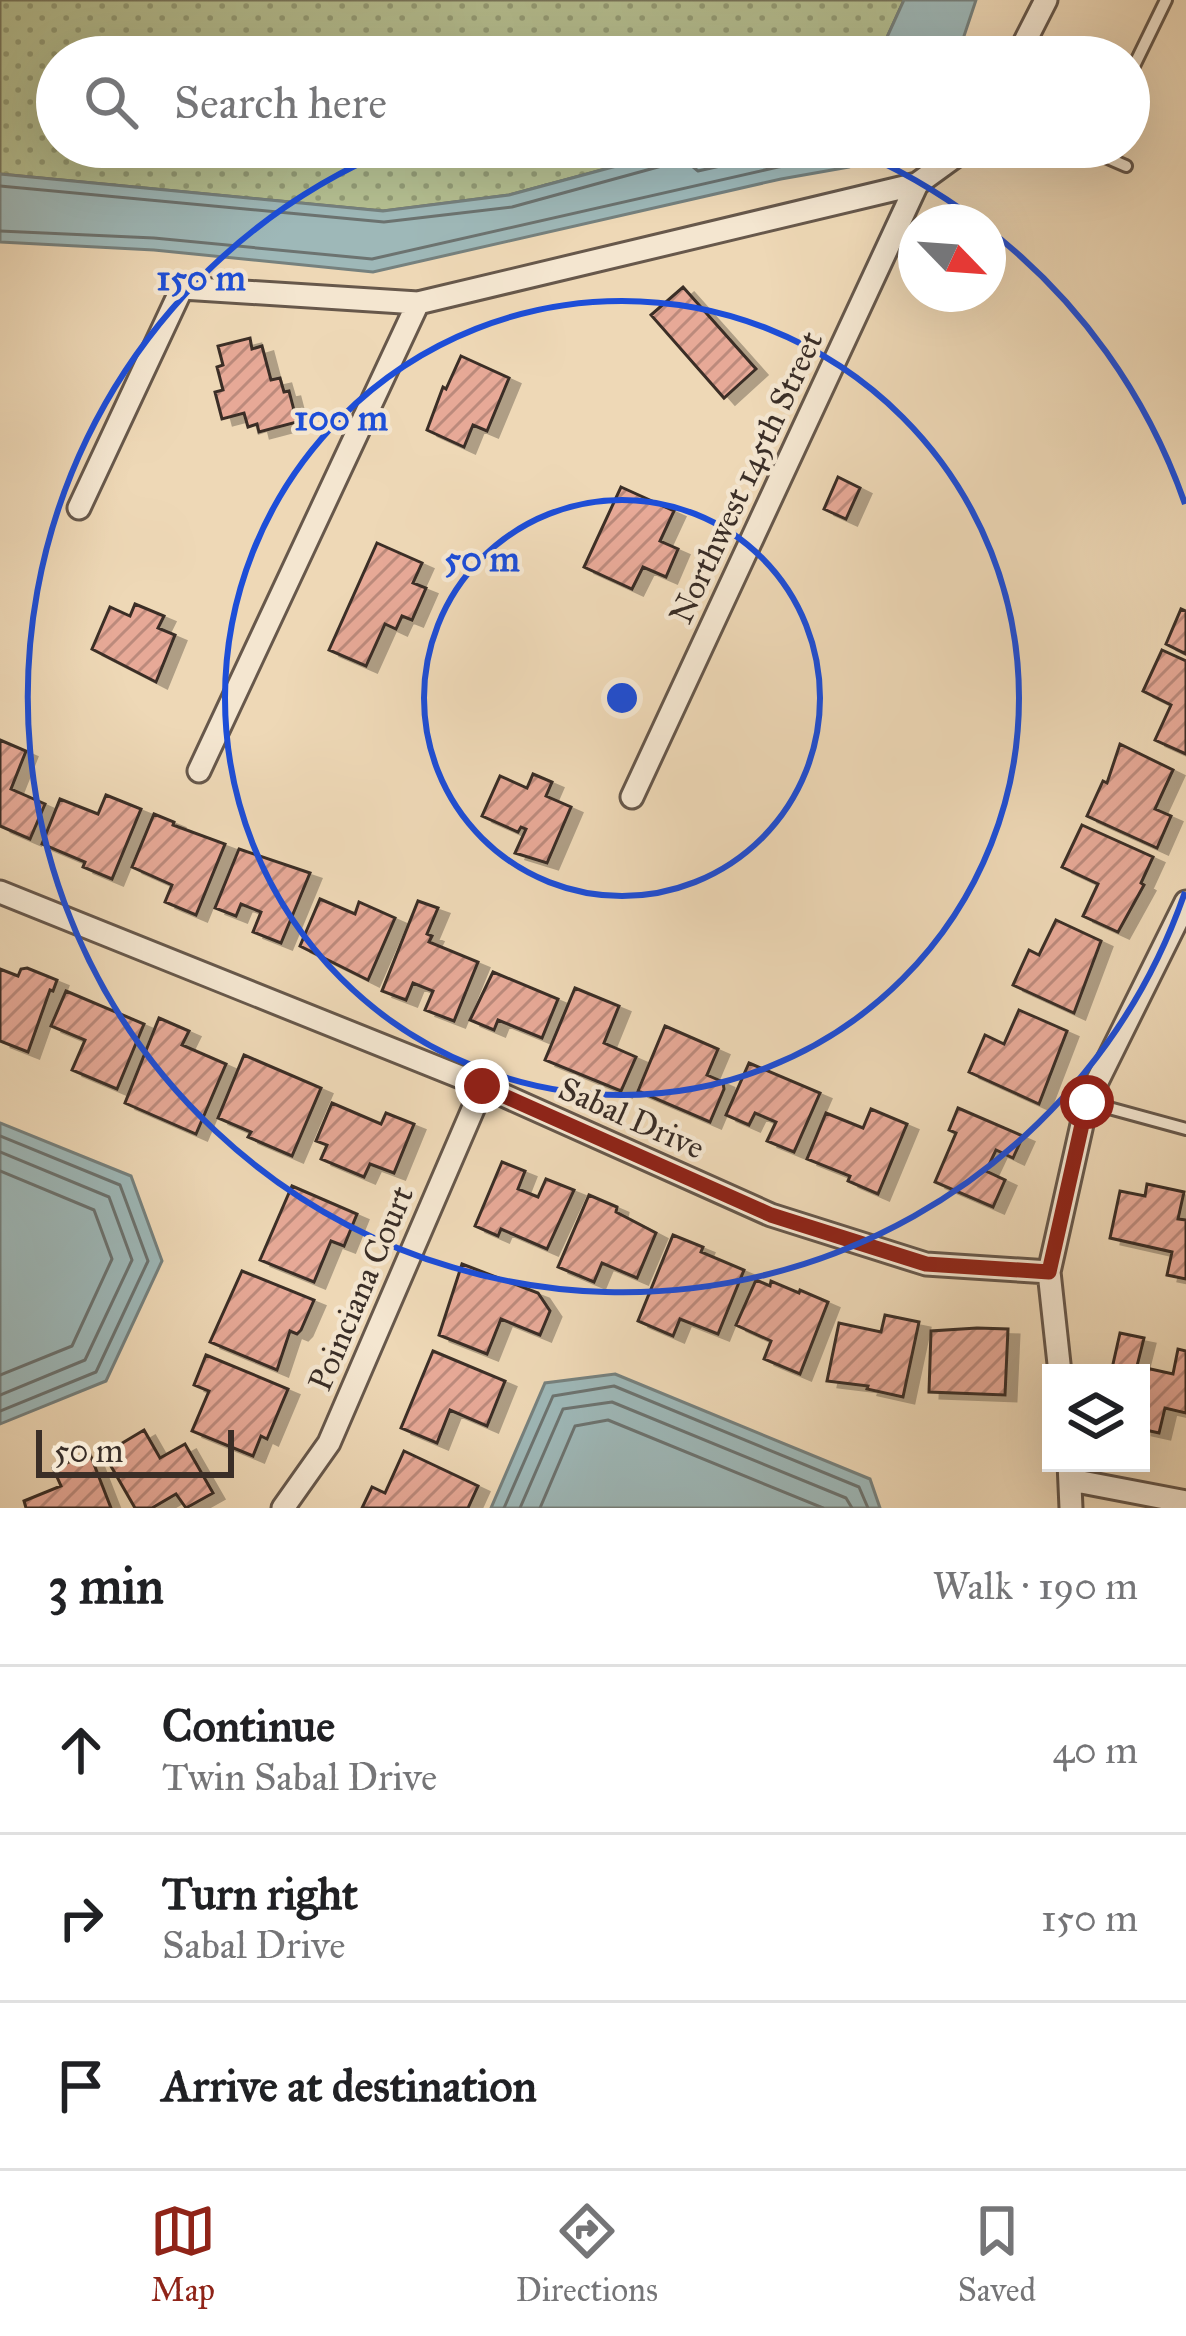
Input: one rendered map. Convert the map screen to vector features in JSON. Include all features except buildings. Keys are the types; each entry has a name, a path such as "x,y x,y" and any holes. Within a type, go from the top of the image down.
{"street":[{"path":"1028,36 1046,0"},
{"path":"79,508 182,288 418,303 917,184 939,168"},
{"name":"Northwest 145th Street","path":"632,797 917,184"},
{"path":"199,771 418,303"},
{"name":"Sabal Drive","path":"0,892 482,1086 771,1215 926,1264 1049,1272"},
{"path":"1059,1364 1049,1272 1087,1102 1186,902"},
{"name":"Poinciana Court","path":"283,1508 328,1443 482,1086"},
{"path":"1070,1472 1071,1508"},
{"path":"1074,1472 1186,1502"}],"lane":[{"path":"1148,36 1166,0"},
{"path":"1087,1102 1186,1130"}],"green space":[{"path":"0,0 904,0 888,36 36,36 36,168 609,168 509,195 383,211 0,174"}],"water":[{"path":"904,0 976,0 964,36 888,36"},
{"path":"609,168 843,168 373,272 154,250 0,242 0,174 383,211 509,195"},
{"path":"0,1123 131,1176 162,1261 106,1381 0,1424"},
{"path":"615,1374 870,1479 880,1508 491,1508 545,1383"}],"route":[{"path":"482,1086 771,1215 926,1264 1049,1272 1087,1102"}]}
